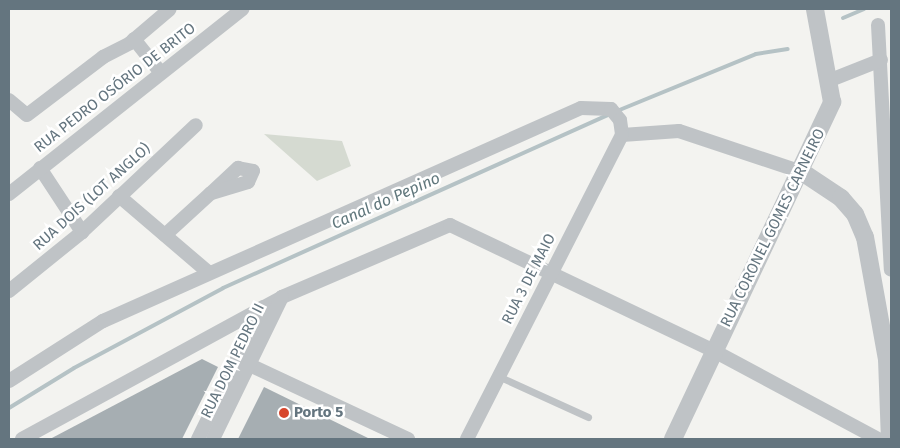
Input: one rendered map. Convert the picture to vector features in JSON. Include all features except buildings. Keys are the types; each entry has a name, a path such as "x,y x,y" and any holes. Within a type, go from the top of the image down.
{"street":[{"path":"9,100 27,115 134,39 170,9"},
{"name":"RUA PEDRO OSÓRIO DE BRITO","path":"9,194 242,9"},
{"name":"RUA CORONEL GOMES CARNEIRO","path":"673,439 714,350 802,172 832,102 815,9"},
{"path":"878,25 891,270"},
{"path":"134,39 161,73"},
{"path":"828,81 881,60"},
{"path":"10,377 103,321 581,108 615,115 622,135 680,131 802,172 841,198 855,214 865,237 887,359 890,439"},
{"name":"RUA DOIS (LOT ANGLO)","path":"9,291 82,232 196,125"},
{"name":"RUA 3 DE MAIO","path":"467,439 622,135"},
{"path":"40,168 82,232"},
{"path":"165,235 211,193"},
{"path":"119,196 209,273"},
{"path":"22,439 282,297 450,225 551,271 714,350 878,439"},
{"name":"RUA DOM PEDRO II","path":"204,438 243,362 282,297"},
{"name":"RUA DOM PEDRO II","path":"243,362 263,307"},
{"path":"887,359 891,333"},
{"path":"243,362 408,439"}],"lane":[{"path":"498,376 588,417"}],"shaded area":[{"path":"264,134 342,141 351,166 317,181"}],"waterway":[{"name":"Canal do Pepino","path":"843,18 864,9"},
{"name":"Canal do Pepino","path":"617,111 756,54 788,49"},
{"name":"Canal do Pepino","path":"9,408 74,368 223,288 610,114"}],"place":[{"name":"Porto 5","path":"284,413"}]}
